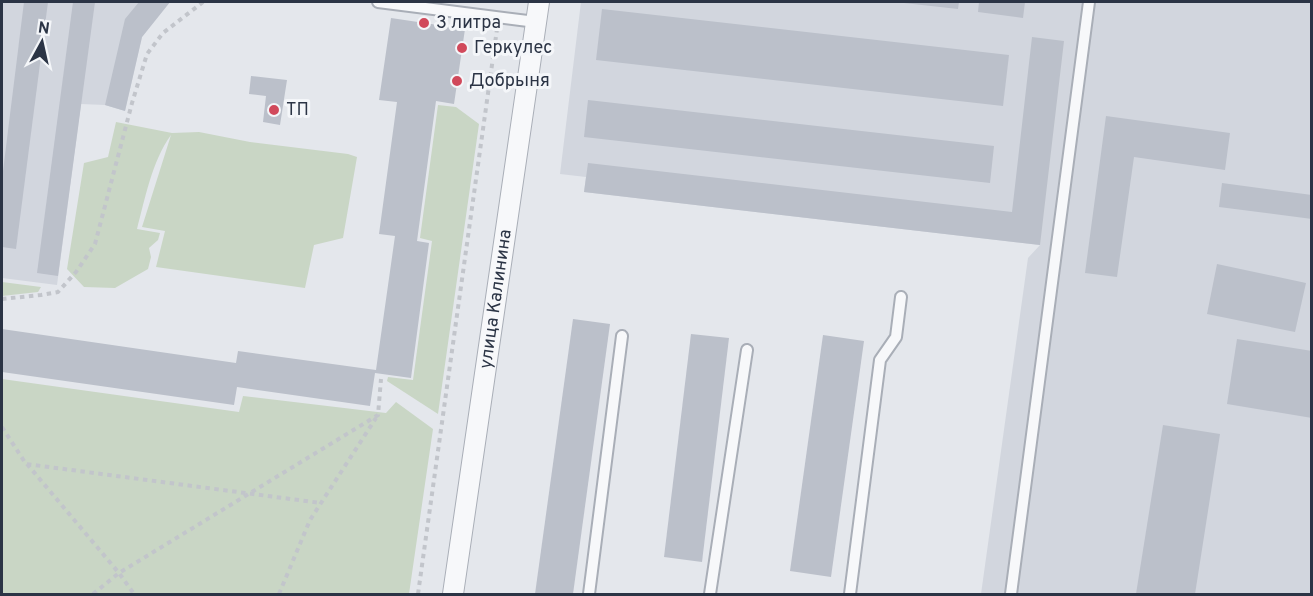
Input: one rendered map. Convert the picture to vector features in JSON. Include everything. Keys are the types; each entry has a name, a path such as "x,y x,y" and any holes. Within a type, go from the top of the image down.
{"street":[{"name":"улица Калинина","path":"453,594 539,2"}],"lane":[{"path":"378,2 536,22"},
{"path":"1011,594 1089,2"},
{"path":"850,594 880,360 896,337 901,297"},
{"path":"589,594 622,336"},
{"path":"710,594 747,350"}],"path":[{"path":"2,299 58,292 76,272 95,244 147,54 163,33 202,2"},
{"path":"418,594 499,16"},
{"path":"279,594 310,520 378,415 381,379"},
{"path":"93,594 119,573 378,415"},
{"path":"2,427 26,464 119,573 134,594"},
{"path":"26,464 321,503"}],"shaded area":[{"path":"2,2 170,2 142,37 125,111 105,105 81,104 57,285 2,278"},
{"path":"581,2 1311,2 1311,594 981,594 1028,258 1040,245 584,192 586,177 560,174"}],"green space":[{"path":"438,105 456,107 479,124 438,414 387,381 388,377 413,380 432,241 420,238"},
{"path":"116,122 172,133 199,132 250,142 357,157 343,238 314,245 305,288 156,267 165,231 142,227 171,135 154,168 137,229 160,233 158,240 149,248 151,257 148,269 115,288 84,287 67,269 84,163 108,157"},
{"path":"2,282 41,287 38,292 2,296"},
{"path":"2,379 239,412 243,396 386,413 396,402 433,429 409,594 2,594"}],"building":[{"path":"24,2 48,2 16,249 2,247 2,179"},
{"path":"73,2 95,2 58,276 37,273"},
{"path":"139,2 170,2 142,37 125,111 105,105 125,19"},
{"path":"905,2 959,2 958,9"},
{"path":"979,2 1025,2 1023,18 978,12"},
{"path":"602,9 1009,55 1003,106 596,60"},
{"path":"391,18 465,29 454,104 436,101 417,241 429,243 411,378 375,373 370,406 237,387 234,405 2,372 2,329 236,363 238,351 376,370 395,236 379,234 397,102 379,100"},
{"path":"1032,37 1064,41 1040,245 584,192 588,163 1012,212"},
{"path":"251,76 287,80 280,125 263,122 266,96 249,94"},
{"path":"588,100 994,146 990,183 584,137"},
{"path":"1106,116 1230,133 1225,170 1134,157 1117,277 1085,273"},
{"path":"1222,183 1312,195 1312,219 1219,207"},
{"path":"1217,264 1306,283 1295,332 1207,314"},
{"path":"573,319 610,324 573,594 535,594"},
{"path":"691,334 729,338 702,562 664,557"},
{"path":"823,335 864,341 831,577 790,571"},
{"path":"1237,339 1312,351 1312,418 1227,404"},
{"path":"1163,425 1220,434 1195,594 1136,594"}],"place":[{"name":"3 литра","path":"424,23"},
{"name":"Геркулес","path":"462,48"},
{"name":"Добрыня","path":"457,81"},
{"name":"ТП","path":"274,110"}]}
